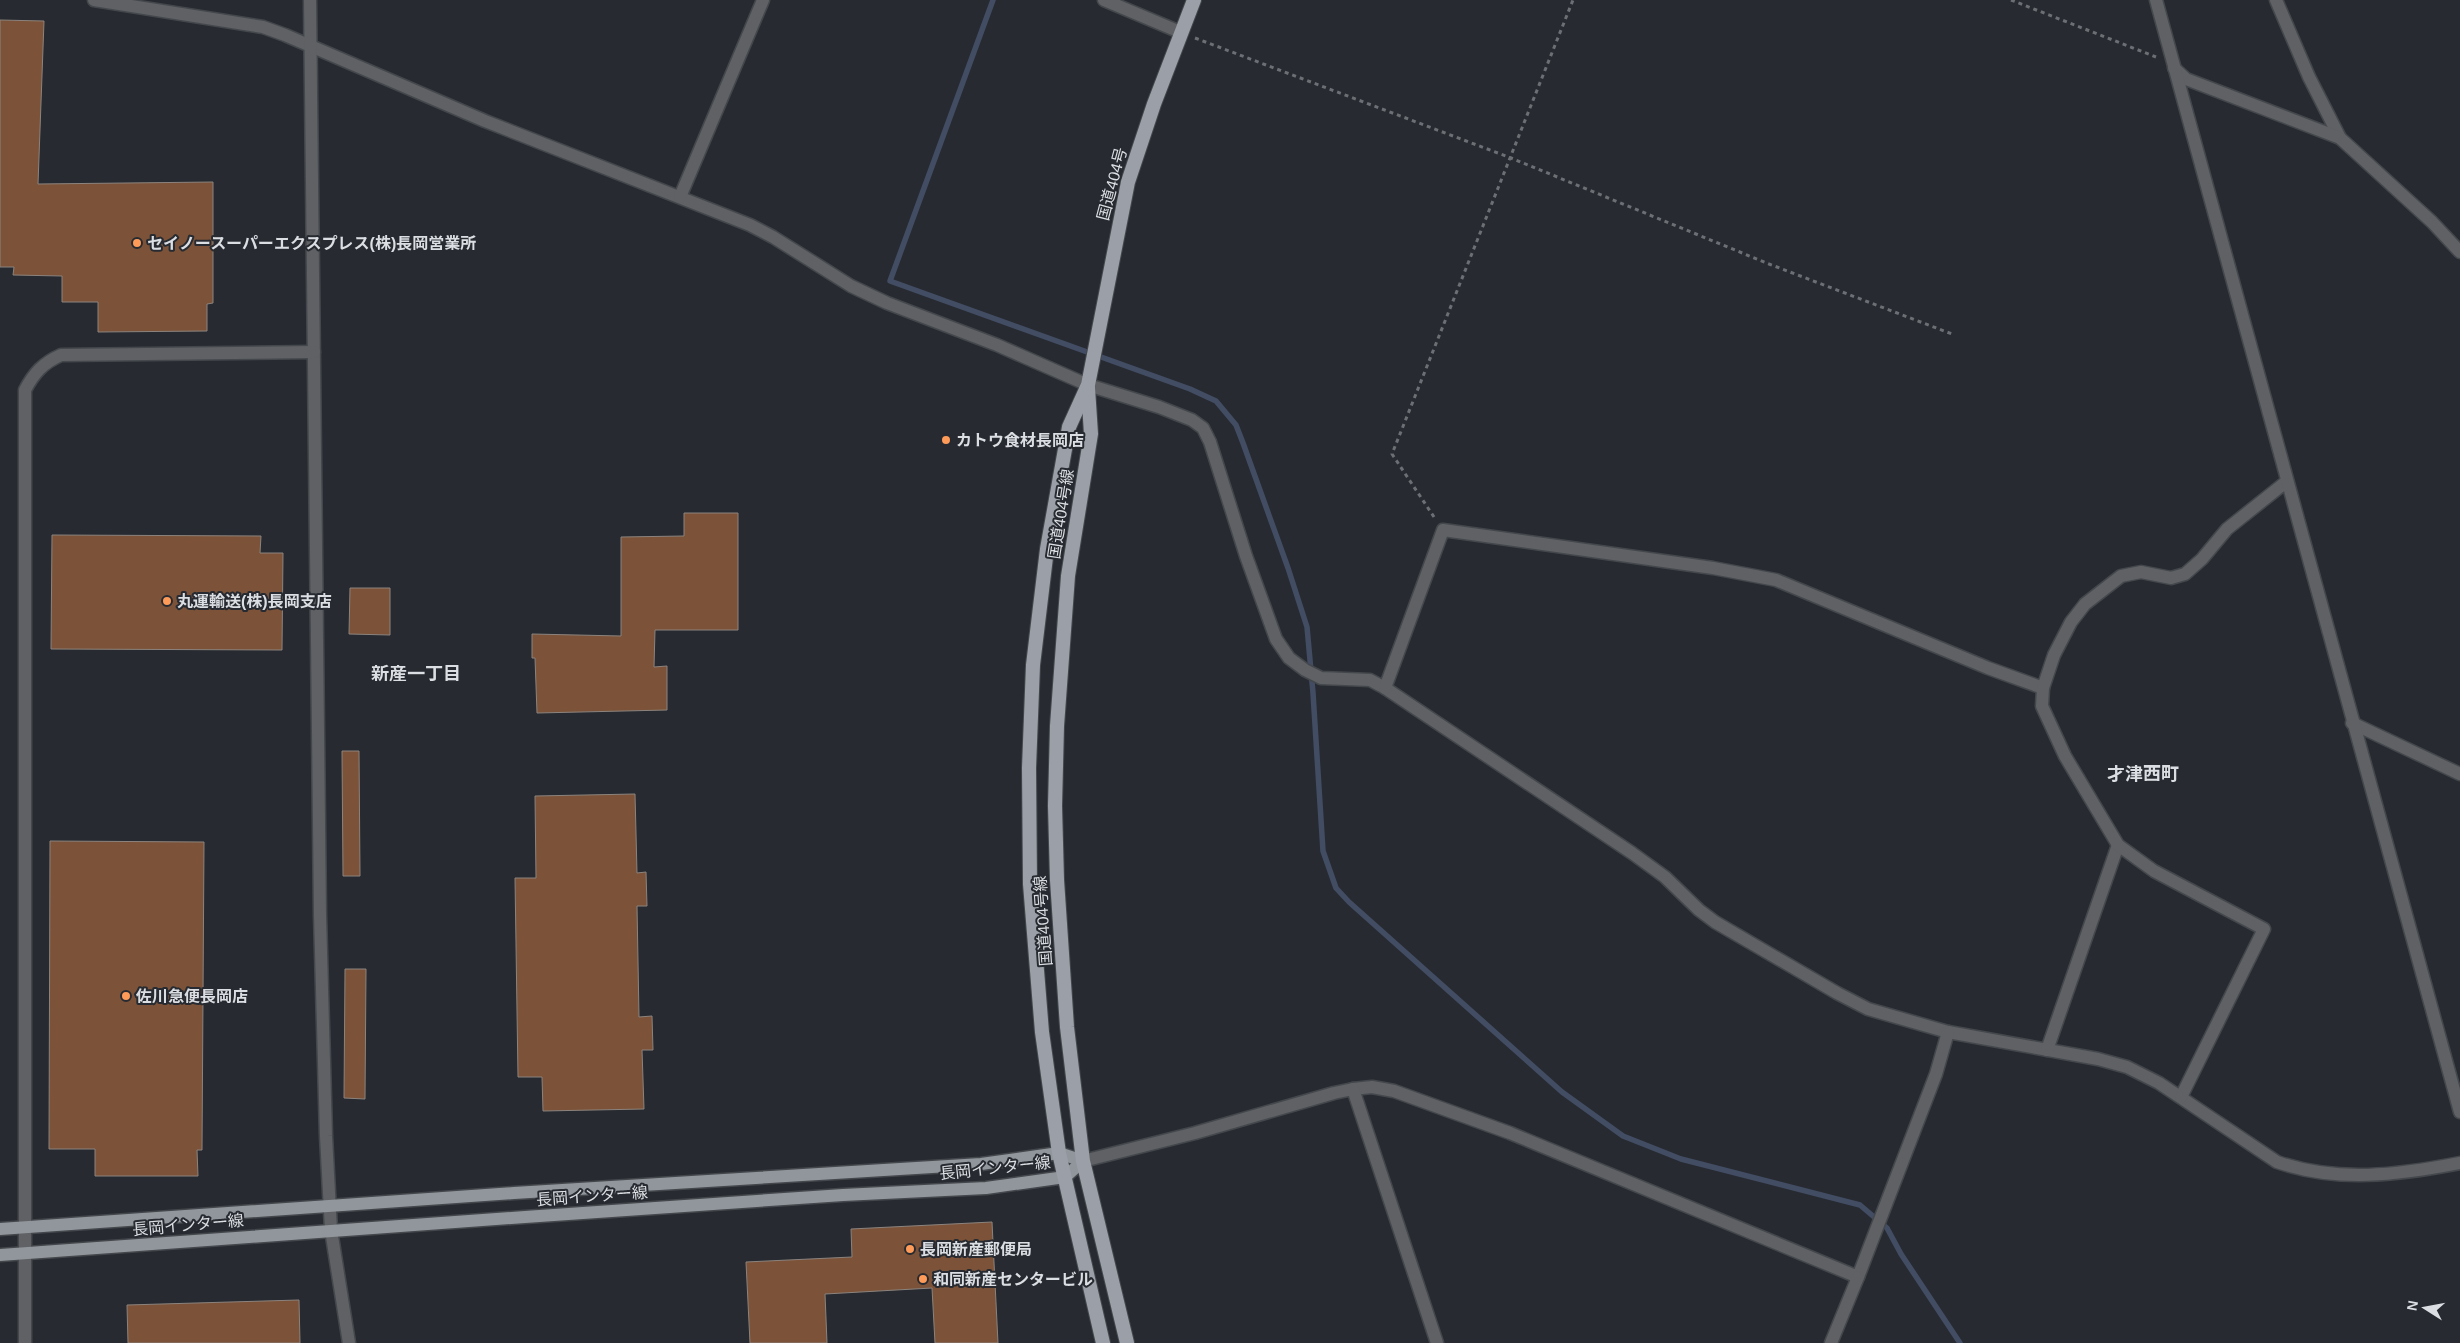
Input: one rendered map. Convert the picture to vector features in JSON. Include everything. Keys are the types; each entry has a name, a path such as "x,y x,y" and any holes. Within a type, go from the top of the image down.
{"highway":[{"name":"国道404号","path":"1088,385 1128,182 1180,32 1194,0"},
{"name":"国道404号線","path":"1088,385 1069,427 1047,549 1032,675 1029,768 1030,884 1042,1032 1060,1153 1104,1343"},
{"name":"国道404号線","path":"1088,385 1091,434 1068,576 1057,726 1055,806 1057,880 1067,1027 1083,1161 1127,1343"}],"main road":[{"name":"長岡インター線","path":"0,1229 514,1193 981,1164 1060,1153 1083,1161 1065,1177 986,1188 843,1195 0,1255"}],"street":[{"path":"94,0 263,27 485,122 680,197 773,237 851,286 887,303 997,345 1088,385 1175,412 1203,428 1210,442 1246,556 1276,639 1289,658 1305,670 1321,678 1370,680 1385,688 1632,853 1665,877 1699,910 1715,922 1824,986 1868,1009 1948,1032 2126,1067 2181,1097 2277,1162 2303,1170 2351,1176 2374,1175 2414,1172 2460,1163"},
{"path":"310,0 320,915 331,1230 349,1343"},
{"path":"680,197 762,0"},
{"path":"1104,0 1180,32"},
{"path":"2156,0 2286,482 2460,1112"},
{"path":"2276,0 2309,76 2340,138 2432,222 2460,252"},
{"path":"2174,68 2186,78 2340,138"},
{"path":"25,1343 25,390 33,374 48,360 61,355 314,352"},
{"path":"2181,1097 2264,929 2154,871 2118,846 2051,728 2042,706 2043,688 2054,655 2071,622 2086,604 2121,576 2141,572 2171,578 2185,574 2202,559 2227,529 2286,482"},
{"path":"1385,688 1443,530 1713,568 1776,580 1988,668 2043,688"},
{"path":"2352,723 2460,774"},
{"path":"2047,1050 2118,846"},
{"path":"1832,1343 1936,1074 1948,1032"},
{"path":"1083,1161 1195,1133 1334,1093 1372,1087 1394,1091 1510,1133 1858,1276"},
{"path":"1353,1089 1437,1343"}],"path":[{"path":"1443,530 1392,454 1573,0"},
{"path":"2011,0 2148,53 2174,68"},
{"path":"1180,32 1511,158 1769,264 1952,334"}],"building":[{"name":"セイノースーパーエクスプレス(株)長岡営業所","path":"0,20 44,21 38,184 213,182 213,303 207,304 207,331 98,332 98,302 62,302 62,276 13,275 14,267 0,267"},
{"path":"684,513 738,513 738,630 655,630 654,667 667,666 667,710 537,713 535,658 532,658 532,634 621,636 621,537 684,536"},
{"name":"丸運輸送(株)長岡支店","path":"52,535 261,536 260,553 283,553 282,650 51,649"},
{"path":"350,588 390,588 390,635 349,634"},
{"path":"342,751 359,751 360,876 343,876"},
{"path":"635,794 637,873 646,872 647,906 637,906 639,1017 652,1016 653,1050 642,1050 644,1109 543,1111 542,1077 518,1077 515,878 536,878 535,796"},
{"name":"佐川急便長岡店","path":"50,841 204,842 202,1150 197,1150 198,1176 95,1176 95,1149 49,1149"},
{"path":"345,969 366,969 365,1099 344,1098"},
{"name":"和同新産センタービル","path":"992,1222 998,1343 935,1343 932,1288 825,1294 827,1343 750,1343 746,1262 852,1257 851,1229"},
{"path":"299,1300 300,1343 128,1343 127,1305"}],"waterway":[{"path":"993,0 890,281 1190,389 1216,401 1236,425 1288,568 1307,627 1323,851 1336,888 1349,902 1562,1092 1623,1136 1681,1159 1860,1205 1887,1228 1901,1254 1960,1343"}],"place":[{"name":"セイノースーパーエクスプレス(株)長岡営業所","path":"137,243"},
{"name":"カトウ食材長岡店","path":"946,440"},
{"name":"丸運輸送(株)長岡支店","path":"167,601"},
{"name":"佐川急便長岡店","path":"126,996"},
{"name":"長岡新産郵便局","path":"910,1249"},
{"name":"和同新産センタービル","path":"923,1279"}],"district":[{"name":"新産一丁目","path":"416,674"},
{"name":"才津西町","path":"2143,774"}]}
